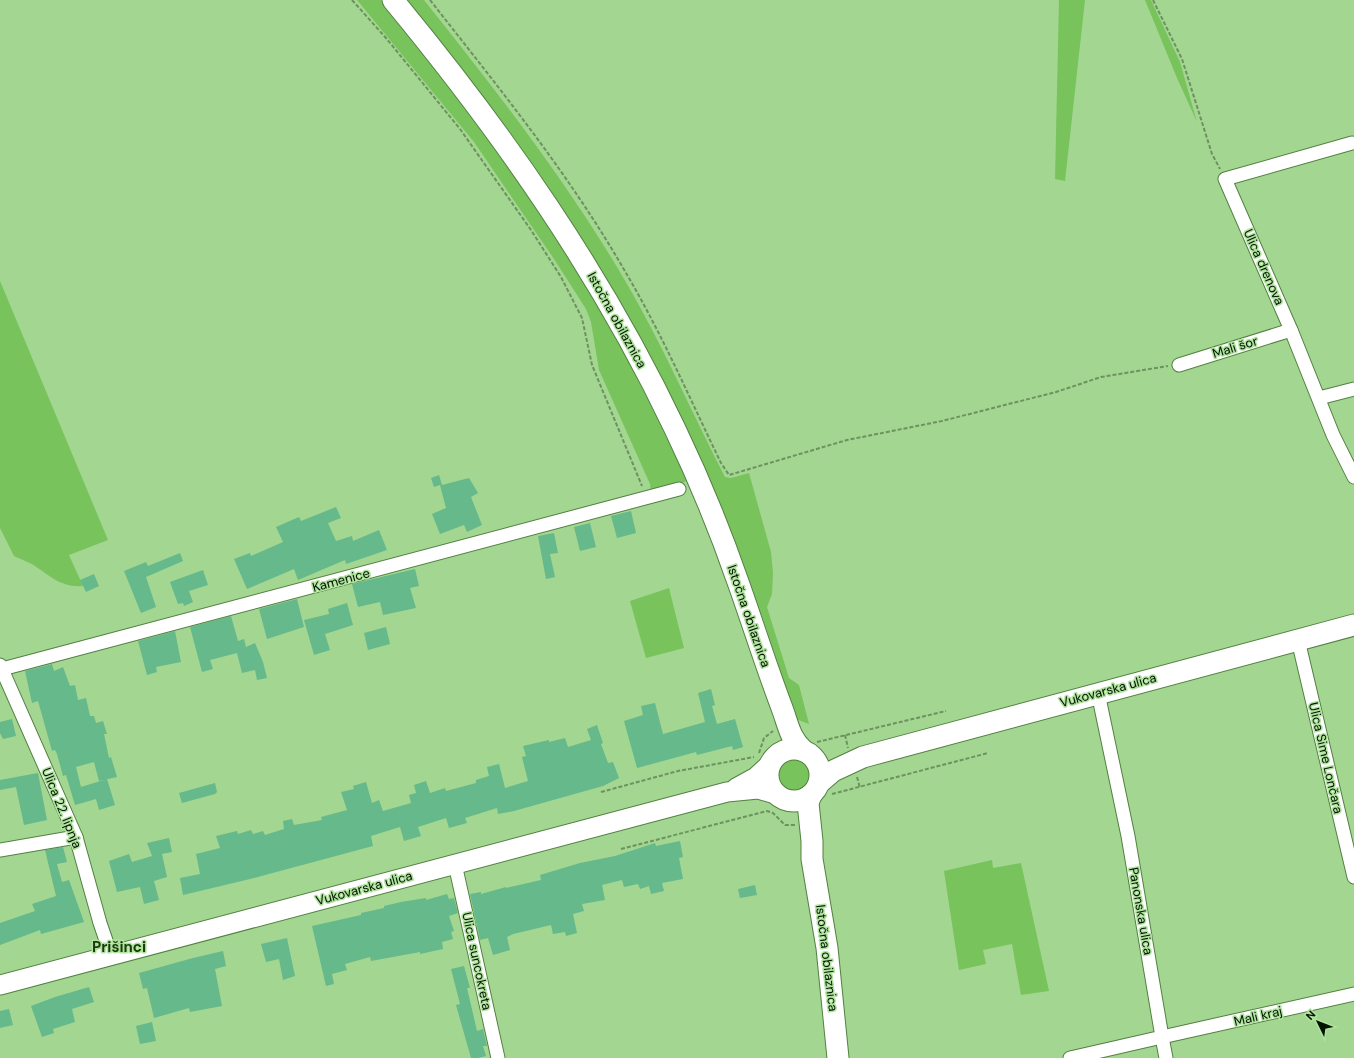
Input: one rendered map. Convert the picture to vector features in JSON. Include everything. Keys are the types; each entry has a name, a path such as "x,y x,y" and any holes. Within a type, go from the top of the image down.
{"main road":[{"name":"Istočna obilaznica","path":"393,0 467,92 530,178 563,227 633,344 699,481 737,579 770,680 791,734 797,745 809,749"},
{"name":"Vukovarska ulica","path":"815,789 833,771 863,757 1354,625"},
{"name":"Istočna obilaznica","path":"770,680 777,730 777,744 772,760"},
{"path":"788,749 809,749 820,769 815,789 797,801 779,797 768,781 772,760 788,749"},
{"name":"Vukovarska ulica","path":"809,749 829,760 863,757"},
{"name":"Vukovarska ulica","path":"728,792 756,777 772,760"},
{"name":"Vukovarska ulica","path":"0,985 728,792 758,789 779,797"},
{"name":"Istočna obilaznica","path":"815,789 808,803 812,841 812,859 827,948 838,1058"},
{"name":"Istočna obilaznica","path":"779,797 793,812 812,859"}],"street":[{"path":"1225,179 1352,143"},
{"name":"Ulica drenova","path":"1225,179 1291,330 1333,435 1354,477"},
{"name":"Mali šor","path":"1179,365 1291,330"},
{"path":"1319,398 1354,389"},
{"name":"Kamenice","path":"1,667 679,489"},
{"name":"Ulica Sime Lončara","path":"1298,640 1354,877"},
{"name":"Ulica 22. lipnja","path":"1,667 76,836 100,923 111,955"},
{"name":"Panonska ulica","path":"1098,693 1128,836 1166,1058"},
{"path":"0,850 76,836"},
{"name":"Ulica suncokreta","path":"455,864 498,1058"},
{"name":"Mali kraj","path":"1162,1037 1354,994"},
{"path":"1070,1058 1162,1037"}],"path":[{"path":"352,0 460,129 531,230 561,277 582,318 592,365 647,498"},
{"path":"430,0 524,119 582,202 622,266 683,381 720,463 729,475 847,440 942,421 1056,392 1101,377 1179,365"},
{"path":"1153,0 1182,59 1212,154 1225,179"},
{"path":"809,749 815,742 946,711"},
{"path":"601,792 678,771 749,759 759,753 767,734 777,730"}],"green space":[{"path":"357,0 381,0 435,65 511,167 558,238 595,299 636,376 687,481 651,493 650,484 599,370 591,322 586,309 554,259 474,142"},
{"path":"401,0 424,0 539,150 567,189 618,268 663,351 725,477 731,478 749,473 771,552 773,573 772,594 767,607 789,678 799,685 809,724 796,719 763,619 736,551 677,415"},
{"path":"1059,0 1085,0 1065,181 1055,179"},
{"path":"1145,0 1151,0 1180,62 1197,122 1177,78"},
{"path":"0,281 108,540 69,555 83,586 62,583 32,564 14,556 0,528"},
{"path":"669,588 684,648 646,658 630,601"},
{"path":"790,759 796,759 805,763 809,775 805,787 796,791 790,791 781,787 777,778 777,772 781,763"},
{"path":"992,860 993,868 1021,863 1049,991 1021,995 1012,944 983,950 986,964 959,970 944,871"}],"building":[{"path":"439,475 442,485 469,478 478,493 471,497 482,525 467,532 464,525 440,534 432,514 446,508 440,485 434,487 431,478"},
{"path":"336,507 341,518 328,523 336,541 352,536 353,541 379,530 387,550 346,564 345,560 298,580 294,569 247,589 234,559 250,553 251,556 283,542 276,527 299,517 301,521"},
{"path":"631,511 636,533 617,538 611,516"},
{"path":"590,523 596,547 580,551 574,527"},
{"path":"554,533 558,553 550,554 555,577 546,579 538,536"},
{"path":"180,553 183,561 146,577 156,607 141,613 124,571 146,562 148,566"},
{"path":"415,569 419,586 410,588 416,608 383,615 380,602 358,607 352,584"},
{"path":"203,570 208,585 189,591 193,602 184,606 183,603 178,604 170,582"},
{"path":"94,574 99,586 86,592 80,580"},
{"path":"297,599 304,627 267,639 259,609"},
{"path":"347,603 353,625 325,634 330,650 314,655 304,620 329,614 328,609"},
{"path":"231,616 238,641 244,639 246,647 255,643 263,662 267,678 257,680 255,670 242,673 237,653 210,660 213,669 202,672 190,627"},
{"path":"386,627 390,644 368,650 364,633"},
{"path":"175,631 181,662 156,667 157,672 147,675 138,641"},
{"path":"52,664 54,671 63,667 70,686 75,685 78,700 86,698 90,716 94,716 96,723 103,721 107,734 104,734 109,758 111,757 117,777 107,779 115,805 99,810 96,799 75,805 66,775 63,776 55,750 52,751 38,701 32,703 25,671","holes":["94,762 99,781 104,780 81,787 76,767"]},
{"path":"711,689 715,705 712,706 717,724 735,719 743,747 733,750 732,746 697,755 696,752 637,768 624,721 643,715 641,706 655,703 663,734 705,722 698,693"},
{"path":"12,719 16,736 3,739 0,733 0,722"},
{"path":"597,725 603,743 601,744 608,763 613,762 619,778 603,786 514,811 498,814 497,808 465,818 467,823 449,828 446,818 418,827 421,836 404,841 400,827 371,836 373,846 250,879 183,895 180,878 200,874 196,854 220,848 216,836 237,831 238,834 251,830 253,834 263,831 265,835 284,829 283,821 292,819 294,825 322,820 321,817 347,810 341,792 354,789 353,786 366,782 372,803 379,800 383,811 411,803 409,795 416,793 414,785 426,781 430,793 445,788 446,791 476,783 476,780 489,776 487,767 499,764 505,788 528,781 522,757 526,756 523,746 565,738 568,747 591,740 587,729"},
{"path":"38,773 47,820 24,825 16,787 0,790 0,780"},
{"path":"215,783 217,792 215,794 182,803 179,793"},
{"path":"169,838 172,852 162,854 167,877 154,881 159,900 144,904 140,887 117,892 109,861 129,854 132,862 152,856 147,843"},
{"path":"680,841 683,857 679,858 683,879 662,883 664,891 651,894 649,886 640,889 638,884 624,887 622,880 602,885 605,900 582,904 584,911 573,914 577,933 566,936 565,932 553,934 551,925 513,934 507,937 510,950 493,955 488,938 480,940 470,894 481,892 481,894 541,880 540,875 580,863 615,856 655,843 656,846"},
{"path":"63,847 67,862 57,864 62,882 69,880 84,922 41,934 40,930 0,945 0,923 35,911 32,904 56,896 45,850"},
{"path":"755,885 757,895 740,898 738,889"},
{"path":"447,894 449,899 454,898 458,913 449,916 454,931 451,932 453,939 442,942 443,949 371,961 370,957 345,964 347,970 332,974 334,984 326,986 312,926 361,915 361,913 384,908 384,906 426,898 426,900"},
{"path":"287,938 295,976 283,980 279,959 266,962 261,944"},
{"path":"223,951 226,966 215,969 222,1006 190,1012 189,1008 154,1018 147,988 143,989 139,973"},
{"path":"464,966 470,988 467,988 477,1031 483,1029 487,1046 483,1046 486,1056 478,1058 471,1058 456,1005 460,1004 451,969"},
{"path":"89,987 94,1002 72,1009 75,1022 53,1029 54,1033 42,1037 31,1006"},
{"path":"9,1009 13,1025 0,1028 0,1011"},
{"path":"152,1022 156,1041 140,1044 136,1026"}],"district":[{"name":"Prišinci","path":"119,947"}]}
